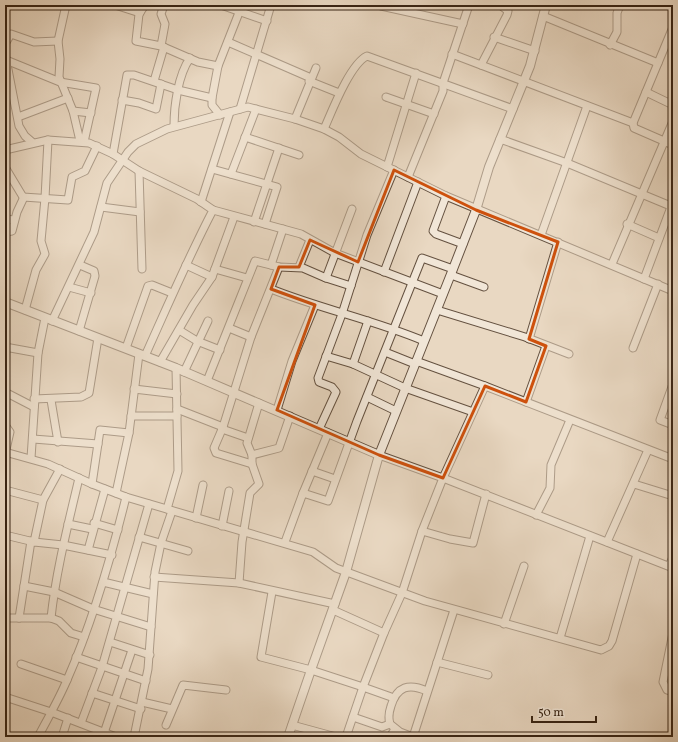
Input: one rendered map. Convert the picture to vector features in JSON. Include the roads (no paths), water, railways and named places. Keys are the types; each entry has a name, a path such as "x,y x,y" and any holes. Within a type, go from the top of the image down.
{"street":[{"path":"66,5 58,41 60,59 59,77 73,111 82,141"},
{"path":"115,5 140,13"},
{"path":"145,5 140,13 135,40 163,47 201,63 218,66"},
{"path":"122,100 139,103 156,109 157,83 165,24 161,14 164,5"},
{"path":"221,5 240,9 267,21"},
{"path":"240,109 271,5"},
{"path":"408,177 443,91 443,83 469,5"},
{"path":"481,65 494,37 507,15 508,11 502,5"},
{"path":"288,737 310,670 346,572 379,455 404,388 463,244 476,210 489,167 524,81 535,51 546,5"},
{"path":"610,45 617,32 617,13 620,5"},
{"path":"381,6 463,24"},
{"path":"220,115 212,105 218,66 240,9"},
{"path":"544,16 610,45 658,63"},
{"path":"673,27 670,41 658,63 633,123 634,128 673,145"},
{"path":"5,44 11,34 34,42 58,41"},
{"path":"494,37 535,51"},
{"path":"228,42 256,53 280,66 340,93"},
{"path":"452,54 633,123"},
{"path":"324,129 340,93 360,62 367,56 513,109"},
{"path":"6,57 60,82 96,88 91,113 82,141"},
{"path":"6,57 22,133 32,142"},
{"path":"174,126 175,104 178,90 190,58"},
{"path":"295,119 316,68"},
{"path":"319,429 336,392 332,387 318,380 391,169 416,73"},
{"path":"113,154 127,75 134,75 178,90 212,98"},
{"path":"646,92 673,105"},
{"path":"386,97 434,114"},
{"path":"18,117 68,98"},
{"path":"541,235 587,106"},
{"path":"31,458 38,353 49,320 69,287 94,232 107,183 136,144 174,126 248,107 295,119 324,129 339,137 357,152 476,210 612,264 673,291"},
{"path":"231,174 256,109"},
{"path":"73,111 91,113"},
{"path":"201,202 230,112"},
{"path":"612,264 627,224 665,142 673,121"},
{"path":"245,138 300,155"},
{"path":"500,139 567,163 672,207 644,279"},
{"path":"25,310 36,270 45,254 40,241 46,198 48,140"},
{"path":"5,150 32,142 48,140 82,141 113,154 139,171 201,202 213,210 300,234 335,253 443,294"},
{"path":"5,167 18,191 24,197 68,200 72,177 85,171 97,146"},
{"path":"254,222 279,148"},
{"path":"212,169 267,183 278,188 265,224"},
{"path":"139,171 142,269"},
{"path":"384,272 418,182"},
{"path":"446,196 433,231 463,244"},
{"path":"5,236 6,232 12,231 14,220 24,197"},
{"path":"101,207 140,212"},
{"path":"326,278 352,209"},
{"path":"116,493 129,433 134,389 142,355 163,317 172,292 213,210"},
{"path":"160,362 212,277 234,217"},
{"path":"5,219 14,220"},
{"path":"627,224 659,238"},
{"path":"270,265 283,229"},
{"path":"299,268 310,240"},
{"path":"529,339 558,242"},
{"path":"302,493 328,501 366,397 423,257 484,287"},
{"path":"207,382 255,261 279,267 310,270 326,278 351,286"},
{"path":"79,331 91,293 94,272 80,265"},
{"path":"186,265 212,277"},
{"path":"252,464 214,452 214,446 223,428 251,337 279,267"},
{"path":"215,269 247,278"},
{"path":"633,348 658,284"},
{"path":"126,348 148,286 152,285 172,292"},
{"path":"69,287 91,293"},
{"path":"271,289 342,314 394,328 424,341"},
{"path":"5,302 176,368 379,455 486,494 671,567 673,557"},
{"path":"277,410 296,350 315,305"},
{"path":"437,310 529,339 569,354"},
{"path":"184,372 197,341 208,321"},
{"path":"353,364 368,321"},
{"path":"229,328 251,337"},
{"path":"179,330 197,341 220,350"},
{"path":"34,399 52,400 81,397 89,393 98,338"},
{"path":"526,402 546,346"},
{"path":"5,347 38,353"},
{"path":"385,352 486,386 673,459"},
{"path":"326,356 353,364 404,388 473,412"},
{"path":"134,737 142,705 150,655 154,577 178,471 176,368"},
{"path":"673,384 660,420 673,425"},
{"path":"346,737 384,633 402,593 422,531 442,478 486,386"},
{"path":"134,389 177,394"},
{"path":"5,392 34,407"},
{"path":"366,397 396,411"},
{"path":"52,400 58,442"},
{"path":"239,584 250,493 259,484 252,464 252,455 247,445 259,403"},
{"path":"131,416 177,413 248,438"},
{"path":"252,455 279,448 290,416"},
{"path":"536,515 550,488 551,465 570,420"},
{"path":"5,425 10,432 5,453 31,458 126,497 244,533 284,542 316,553 333,567 402,593 454,610 602,650 609,646 637,554"},
{"path":"92,484 100,430 129,433"},
{"path":"284,542 302,493 328,433"},
{"path":"33,439 98,444"},
{"path":"607,542 648,450"},
{"path":"19,618 32,541 43,500 60,469"},
{"path":"312,471 335,479"},
{"path":"52,618 54,592 63,545 79,478"},
{"path":"196,518 203,484"},
{"path":"634,484 673,496"},
{"path":"88,550 93,526 105,489"},
{"path":"5,490 43,500"},
{"path":"222,526 229,491"},
{"path":"422,531 457,541 473,543 486,494"},
{"path":"38,737 67,680 84,637 112,555 126,497"},
{"path":"81,723 110,642 124,588 149,504"},
{"path":"68,524 118,530"},
{"path":"5,535 112,555"},
{"path":"560,638 590,536"},
{"path":"139,537 188,551"},
{"path":"504,624 524,566"},
{"path":"154,577 239,584 334,607 384,633"},
{"path":"103,582 153,594"},
{"path":"24,586 54,592 93,609 151,627"},
{"path":"272,592 261,657 310,670 394,698"},
{"path":"353,717 382,727 393,727 413,737 454,610"},
{"path":"5,618 52,618 59,621 71,633 84,637"},
{"path":"673,633 663,682 667,690 673,692"},
{"path":"110,642 150,655"},
{"path":"104,733 132,650"},
{"path":"76,657 146,681"},
{"path":"437,662 488,675"},
{"path":"20,664 67,680"},
{"path":"166,725 184,684 226,690"},
{"path":"390,737 393,727 389,712 398,691 408,687 427,691"},
{"path":"92,693 115,701 172,709"},
{"path":"5,697 68,718 116,737"},
{"path":"62,737 68,718"},
{"path":"292,724 336,737"}]}
